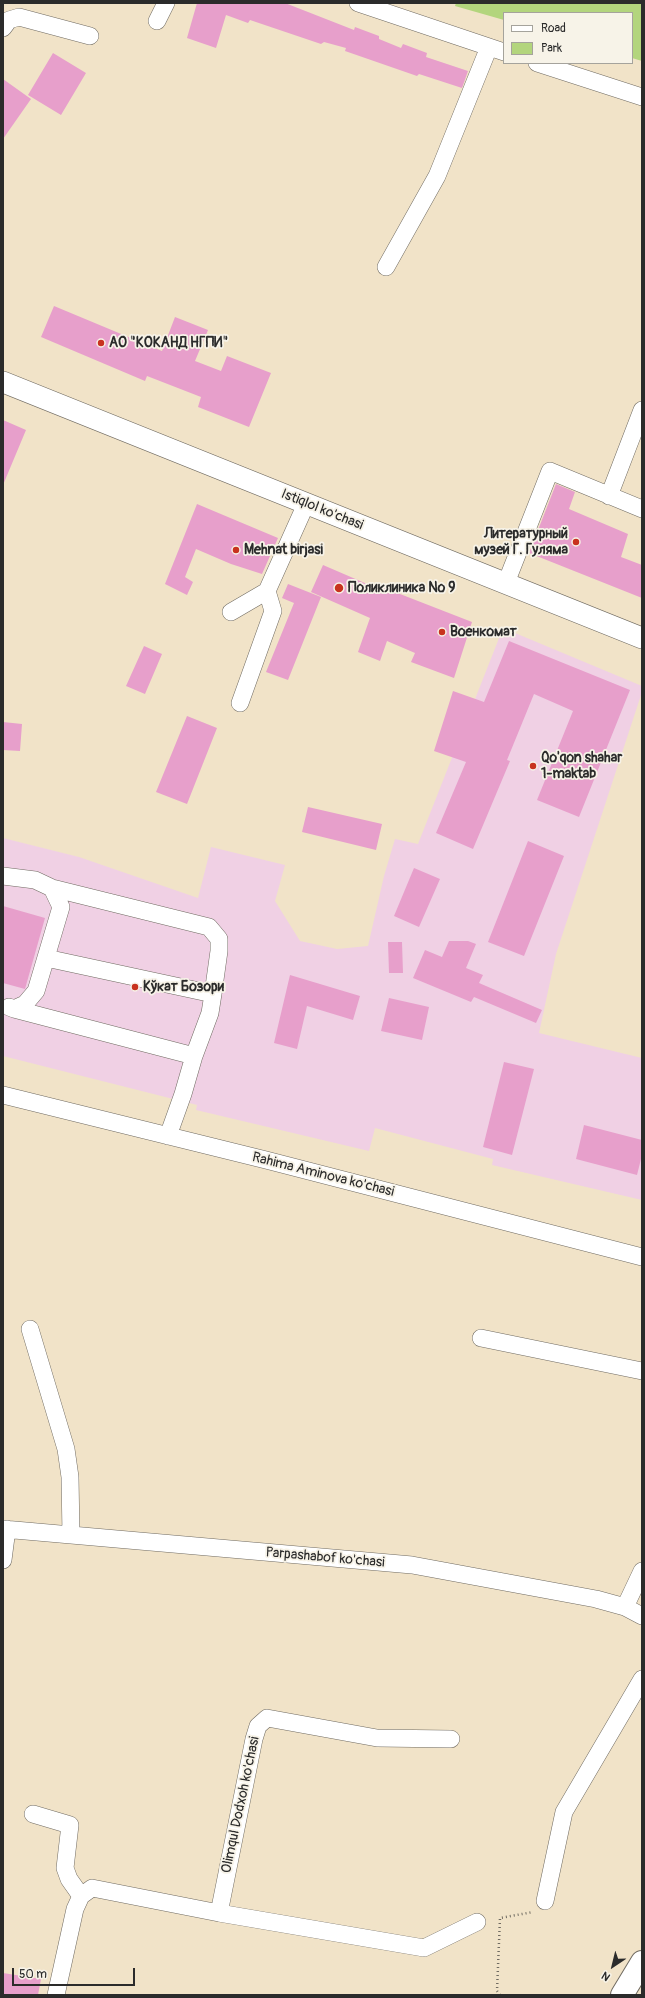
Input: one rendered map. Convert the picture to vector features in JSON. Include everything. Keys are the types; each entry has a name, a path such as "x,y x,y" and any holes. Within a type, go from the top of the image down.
{"highway":[{"path":"622,1995 642,1962"}],"main road":[{"name":"Istiqlol ko'chasi","path":"3,382 642,638"}],"street":[{"path":"157,21 166,3"},
{"path":"358,3 497,50 437,176 386,266"},
{"path":"3,28 9,20 20,18 90,36"},
{"path":"540,64 642,97"},
{"path":"609,496 642,410"},
{"path":"506,583 550,471 642,509"},
{"path":"231,612 267,591 306,504"},
{"path":"240,703 273,611 267,591"},
{"path":"3,876 35,880 52,888 209,927 219,939 219,951 210,1013 194,1056 183,1094 168,1136"},
{"path":"9,1007 25,1004 36,991 61,907 52,888"},
{"path":"46,958 213,994"},
{"path":"9,1007 194,1056"},
{"name":"Rahima Aminova ko'chasi","path":"3,1095 642,1257"},
{"path":"30,1329 66,1449 70,1477 71,1535"},
{"path":"481,1338 642,1371"},
{"path":"3,1560 5,1529"},
{"name":"Parpashabof ko'chasi","path":"5,1529 412,1565 596,1599 625,1607 642,1616"},
{"path":"625,1607 642,1571"},
{"path":"546,1901 564,1812 642,1679"},
{"name":"Olimqul Dodxoh ko'chasi","path":"219,1913 254,1739 258,1726 267,1718 377,1738 451,1739"},
{"path":"32,1814 70,1826 65,1868 69,1879 81,1896"},
{"path":"56,1995 75,1909 81,1896 92,1888 219,1913 424,1948 477,1922"}],"path":[{"path":"500,1995 497,1991 500,1918 534,1912 546,1901"}],"shaded area":[{"path":"503,628 642,686 642,692 556,954 539,1033 642,1058 642,1200 492,1165 493,1159 375,1128 369,1151 196,1110 197,1105 3,1056 3,838 79,857 198,898 211,847 285,865 275,901 300,941 337,949 368,946 384,876 395,839 418,844"}],"green space":[{"path":"456,3 642,3 642,61 633,58 633,12 503,12 503,20 455,6"}],"building":[{"path":"197,3 285,3 354,30 355,27 379,36 379,39 401,48 403,44 427,53 426,57 468,71 462,88 419,74 417,76 345,51 346,48 324,42 321,44 250,20 248,23 226,15 216,48 187,38"},
{"path":"53,53 86,73 61,115 28,95"},
{"path":"3,79 31,99 3,139"},
{"path":"54,306 162,351 175,317 208,330 195,361 221,371 227,356 271,373 249,427 198,407 201,397 147,376 145,381 41,337"},
{"path":"3,420 26,430 3,485"},
{"name":"Литературный музей Г. Гуляма","path":"556,484 575,492 569,509 628,534 621,557 642,565 642,598 529,553"},
{"name":"Mehnat birjasi","path":"197,504 278,538 262,574 231,564 196,549 185,577 193,582 187,595 165,584"},
{"name":"Военкомат","path":"323,565 381,590 382,587 472,622 454,678 411,662 415,653 387,641 380,661 358,652 370,618 311,592"},
{"path":"288,584 321,597 288,680 266,672 294,603 282,598"},
{"path":"509,641 630,690 579,817 537,800 573,711 534,694 507,760 510,761 473,849 436,833 466,762 434,751 453,691 484,702"},
{"path":"144,646 162,654 145,694 126,686"},
{"path":"187,716 217,728 187,804 156,792"},
{"path":"3,722 22,724 20,751 3,750"},
{"path":"308,807 382,824 376,850 302,832"},
{"path":"528,841 564,856 524,956 488,942"},
{"path":"414,868 440,879 419,927 394,916"},
{"path":"3,906 45,918 25,989 3,983"},
{"path":"449,941 468,941 476,944 466,968 483,975 479,983 542,1010 536,1023 474,997 471,1002 413,978 425,950 442,957"},
{"path":"388,942 402,942 403,973 389,973"},
{"path":"290,975 360,996 353,1020 307,1006 297,1049 274,1043"},
{"path":"389,998 429,1007 422,1040 381,1031"},
{"path":"504,1062 534,1069 512,1155 483,1147"},
{"path":"584,1125 642,1140 642,1155 637,1175 576,1159"},
{"path":"3,1973 41,1979 38,1995 3,1995"}],"place":[{"name":"АО \"КОКАНД НГПИ\"","path":"101,343"},
{"name":"Литературный музей Г. Гуляма","path":"576,542"},
{"name":"Mehnat birjasi","path":"236,550"},
{"name":"Поликлиника № 9","path":"339,588"},
{"name":"Военкомат","path":"442,632"},
{"name":"Qo'qon shahar 1-maktab","path":"533,766"},
{"name":"Кўкат Бозори","path":"135,987"}]}
